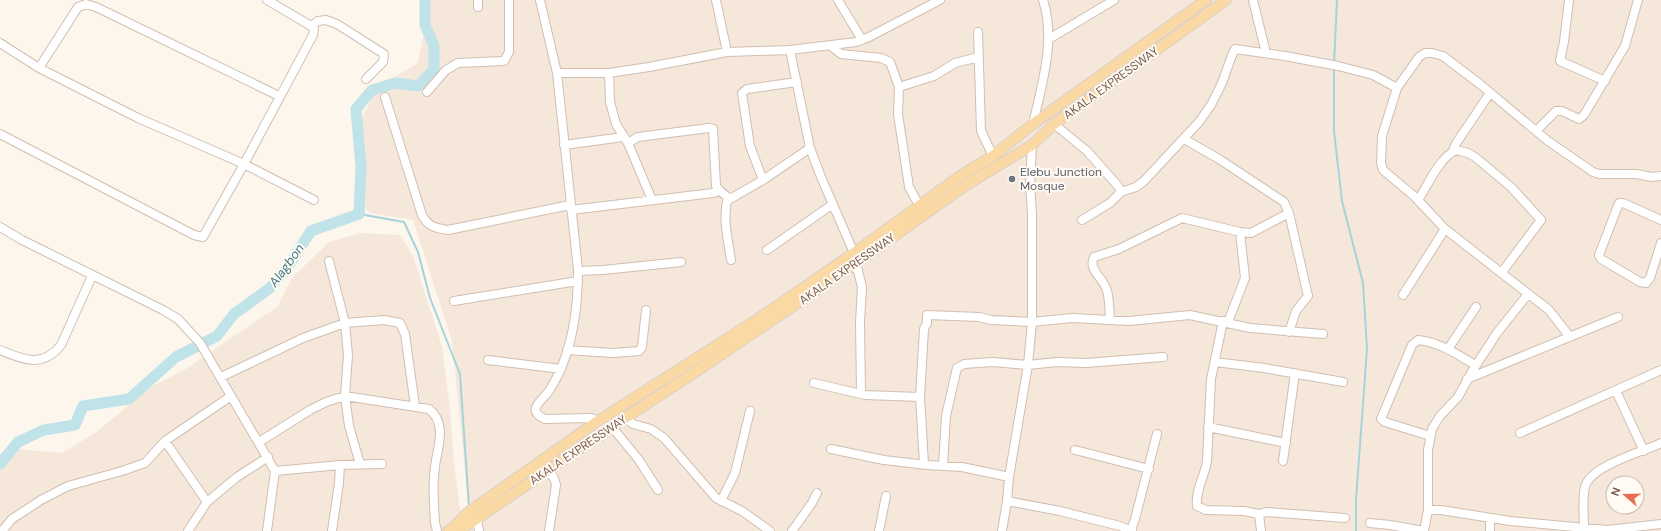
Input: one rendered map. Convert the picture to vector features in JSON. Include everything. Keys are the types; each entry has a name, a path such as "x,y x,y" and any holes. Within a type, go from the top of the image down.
{"main road":[{"name":"AKALA EXPRESSWAY","path":"456,529 466,526 657,397 855,258 919,205 960,176 993,156 1033,124 1206,0"},
{"name":"AKALA EXPRESSWAY","path":"456,529 466,514 595,423 855,258 966,185 1032,145 1054,124 1226,0"},
{"path":"960,176 966,185"},
{"path":"652,387 657,397"}],"street":[{"path":"0,134 194,235 203,237 313,35 314,30 311,26 267,0"},
{"path":"427,92 451,66 458,64 504,61 509,52 509,0"},
{"path":"540,0 557,73 578,281 576,314 567,350 561,369 548,393 536,406 537,414 545,419 551,420 591,418 594,419 595,423"},
{"path":"716,0 727,52"},
{"path":"838,0 862,40"},
{"path":"557,73 609,73 727,52 790,50 831,46 862,40 940,0"},
{"path":"1033,124 1049,40 1048,22 1043,0"},
{"path":"1049,40 1114,0"},
{"path":"1253,0 1266,53"},
{"path":"1569,0 1560,61 1605,81"},
{"path":"1536,131 1556,111 1562,112 1576,119 1582,118 1625,46 1638,0"},
{"path":"39,68 78,7 86,4 96,7 279,96"},
{"path":"311,26 318,21 326,20 337,24 354,36 382,52 384,54 383,62 366,79"},
{"path":"978,32 981,131 993,156"},
{"path":"0,43 39,68 138,118 244,164 314,200"},
{"path":"831,46 841,54 886,59 890,62 898,87 898,114 909,187 919,205"},
{"path":"1082,220 1110,202 1121,192 1136,187 1144,181 1184,139 1211,105 1222,83 1233,50 1238,49 1266,53 1338,66 1373,75 1397,88"},
{"path":"790,50 810,148 855,258 862,287 860,316 861,393"},
{"path":"1570,337 1549,310 1445,228 1418,200 1383,170 1381,163 1382,136 1397,88 1419,57 1425,53 1432,52 1443,56 1490,92 1536,131 1593,172 1599,174 1636,174 1652,178 1661,176"},
{"path":"898,87 934,76 955,63 979,57"},
{"path":"609,73 610,102 616,124 626,140 652,200"},
{"path":"763,180 750,146 742,93 747,89 797,82"},
{"path":"1456,150 1454,148 1457,142 1490,92"},
{"path":"385,97 422,215 426,223 434,228 448,230 570,208 713,194 720,191"},
{"path":"1054,124 1087,151 1118,186 1121,192"},
{"path":"564,145 626,140 638,137 709,128 713,130 716,186 720,191 732,199 810,148"},
{"path":"1184,139 1219,159 1281,199 1289,213 1308,296 1296,311 1289,332"},
{"path":"1002,531 1009,477 1028,365 1032,322 1032,215 1030,184 1032,145"},
{"path":"1418,200 1442,163 1451,152 1456,150 1468,153 1475,157 1511,187 1540,218 1540,222 1502,272"},
{"path":"728,197 725,208 725,223 731,260"},
{"path":"1661,220 1623,203 1619,203 1599,255 1601,259 1640,282 1646,283 1650,278 1661,243"},
{"path":"767,250 833,204"},
{"path":"1110,319 1106,287 1095,272 1093,266 1094,257 1119,249 1184,217 1240,232 1251,233 1289,213"},
{"path":"0,227 92,276 163,310 178,319 200,343 210,357 275,471 267,531"},
{"path":"1403,295 1445,228"},
{"path":"1240,232 1246,278 1225,322 1211,379 1206,471 1198,493 1197,506 1206,510 1244,510 1259,514 1274,513 1346,518"},
{"path":"329,261 345,323 348,356 345,396 348,426 360,464"},
{"path":"578,271 681,262"},
{"path":"0,350 20,359 31,361 49,357 61,345 92,276"},
{"path":"454,301 578,281"},
{"path":"1370,523 1424,531 1428,510 1428,450 1432,429 1440,416 1458,397 1475,365 1497,333 1528,294"},
{"path":"1448,349 1476,307"},
{"path":"567,350 613,353 639,351 642,347 646,310"},
{"path":"924,464 920,397 924,329 927,323 927,315 979,317 992,320 1032,322 1072,318 1144,320 1190,315 1250,328 1322,334"},
{"path":"1467,379 1618,317"},
{"path":"221,377 303,338 345,323 384,320 400,323 405,334 415,406"},
{"path":"1430,436 1381,420 1382,414 1394,391 1412,345 1418,340 1423,341 1448,349 1475,365"},
{"path":"943,465 946,416 958,368 964,364 982,362 1028,365 1057,362 1086,363 1164,357"},
{"path":"488,360 561,369"},
{"path":"1215,362 1295,373 1343,382"},
{"path":"1520,434 1661,370"},
{"path":"1283,461 1295,373"},
{"path":"814,383 865,395 920,397"},
{"path":"1616,391 1644,451"},
{"path":"2,531 12,519 41,500 68,486 145,463 165,441 231,396"},
{"path":"259,442 310,410 326,402 345,396 429,409 433,412 439,425 440,440 434,468 435,523 437,531"},
{"path":"721,501 735,473 750,411"},
{"path":"625,418 633,424 651,429 664,438 716,498 742,511 770,531"},
{"path":"612,427 639,460 658,490"},
{"path":"1208,427 1286,443"},
{"path":"1007,501 1068,513 1120,526 1132,531 1157,434"},
{"path":"165,441 207,502"},
{"path":"1584,528 1584,489 1590,479 1607,465 1661,443"},
{"path":"831,449 884,460 962,467 1009,477"},
{"path":"1075,450 1149,469"},
{"path":"188,531 207,502 237,477 268,457"},
{"path":"275,471 340,465 382,464"},
{"path":"332,531 340,465"},
{"path":"547,470 554,478 556,485 549,531"},
{"path":"792,531 812,503 817,493"},
{"path":"879,531 886,496"},
{"path":"1428,510 1441,510 1531,524 1607,530 1661,524"},
{"path":"1259,514 1261,531"},
{"path":"477,518 479,531"},
{"path":"1490,518 1490,531"}],"shaded area":[{"path":"430,0 1661,0 1661,531 471,531 452,341 413,220 371,213 354,199 359,123 378,87 418,63"},
{"path":"360,233 400,235 413,256 442,346 450,409 454,463 463,531 0,531 0,468 6,457 16,449 62,453 95,433 149,388 184,370 277,307 292,278 329,242"}],"waterway":[{"name":"Alagbon","path":"0,464 18,442 44,430 75,425 83,406 129,399 176,357 217,336 234,314 270,288 287,268 311,231 359,214 361,167 356,109 372,90 395,83 418,86 434,69 434,46 425,25 425,0"},
{"path":"1334,64 1337,0"},
{"path":"1334,68 1334,131 1342,201 1363,283 1367,349 1356,500 1356,531"},
{"path":"359,214 404,222 418,252 430,298 460,374 469,508"}],"place":[{"name":"Elebu Junction Mosque","path":"1012,179"}]}
